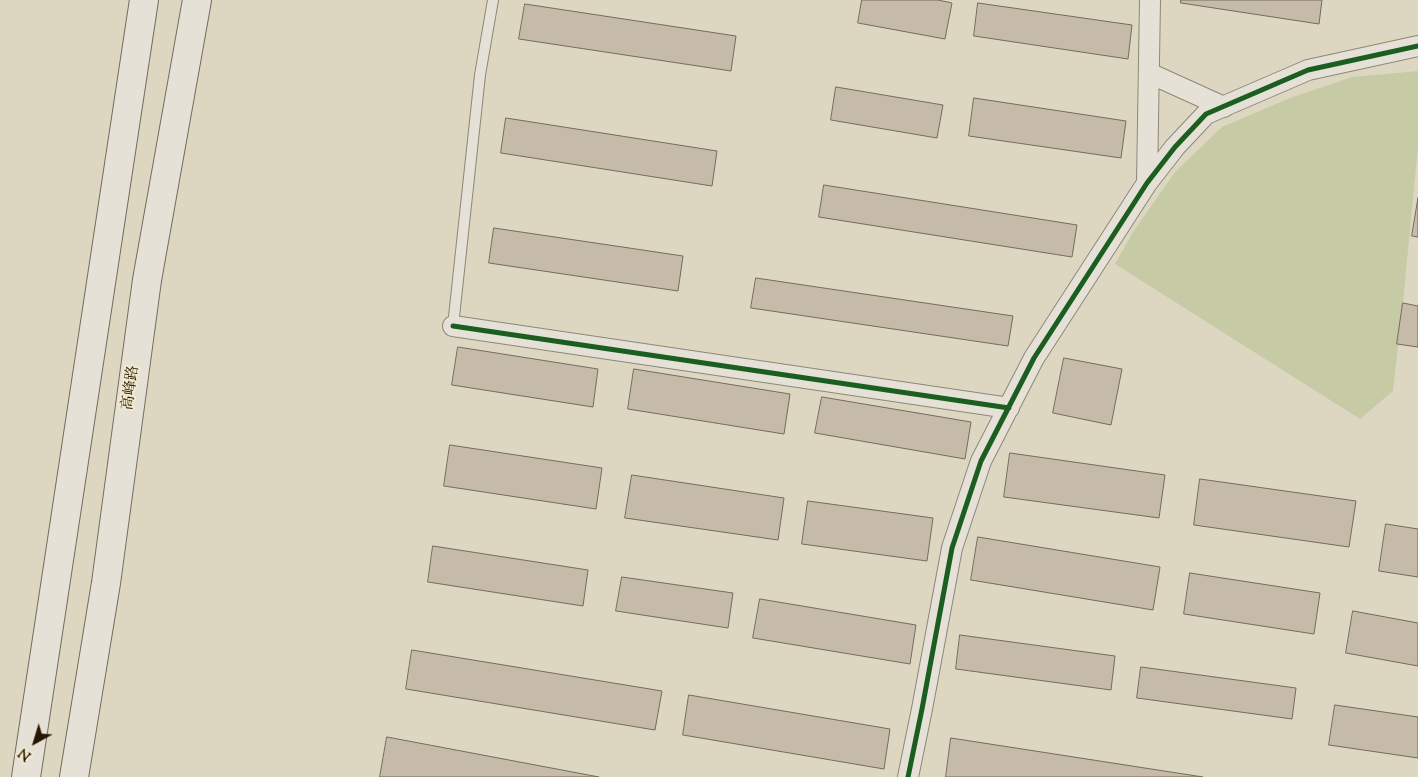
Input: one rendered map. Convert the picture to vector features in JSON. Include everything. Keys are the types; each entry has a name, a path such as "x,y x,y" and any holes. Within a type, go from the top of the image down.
{"main road":[{"path":"26,777 144,0"},
{"name":"高峰路","path":"74,777 106,583 147,280 197,0"}],"street":[{"path":"1147,183 1150,0"},
{"path":"908,777 952,548 981,461 1034,358 1147,183 1175,147 1206,114 1308,70 1418,46"},
{"path":"1149,73 1224,107"},
{"path":"453,326 1009,408"}],"lane":[{"path":"453,326 480,75 493,0"}],"green space":[{"path":"1418,71 1418,146 1393,391 1360,419 1115,264 1133,232 1175,172 1222,127 1290,98 1352,77"}],"building":[{"path":"862,0 938,0 952,3 945,39 858,23"},
{"path":"1181,0 1322,0 1319,24 1181,3"},
{"path":"978,3 1132,25 1128,59 974,36"},
{"path":"525,4 736,36 731,71 519,39"},
{"path":"836,87 943,105 937,138 831,120"},
{"path":"974,98 1126,121 1121,158 969,136"},
{"path":"506,118 717,151 712,186 501,153"},
{"path":"824,185 1077,225 1072,257 819,217"},
{"path":"1418,198 1418,237 1412,236"},
{"path":"494,228 683,256 678,291 489,263"},
{"path":"756,278 1013,316 1008,346 751,308"},
{"path":"1403,303 1418,306 1418,347 1397,344"},
{"path":"458,347 598,369 593,407 452,385"},
{"path":"1064,358 1122,369 1111,425 1053,413"},
{"path":"634,369 790,394 784,434 628,409"},
{"path":"822,397 971,422 965,459 815,433"},
{"path":"450,445 602,468 596,509 444,486"},
{"path":"1010,453 1165,475 1159,518 1004,497"},
{"path":"632,475 784,498 778,540 625,518"},
{"path":"1200,479 1356,501 1349,547 1194,525"},
{"path":"808,501 933,518 927,561 802,544"},
{"path":"1386,524 1418,529 1418,577 1379,571"},
{"path":"978,537 1160,567 1153,610 971,580"},
{"path":"433,546 588,570 583,606 428,582"},
{"path":"1190,573 1320,593 1314,634 1184,614"},
{"path":"622,577 733,593 728,628 616,611"},
{"path":"760,599 916,625 910,664 753,638"},
{"path":"1353,611 1418,623 1418,666 1346,653"},
{"path":"960,635 1115,656 1111,690 956,669"},
{"path":"412,650 662,691 655,730 406,689"},
{"path":"1141,667 1296,688 1292,719 1137,698"},
{"path":"689,695 890,729 884,769 683,735"},
{"path":"1335,705 1418,717 1418,758 1329,745"},
{"path":"387,737 599,777 380,777"},
{"path":"951,738 1203,777 946,777"}],"cycle path":[{"path":"908,777 952,548 981,461 1034,358 1147,183 1175,147 1206,114 1308,70 1418,46"},
{"path":"453,326 1009,408"}]}
